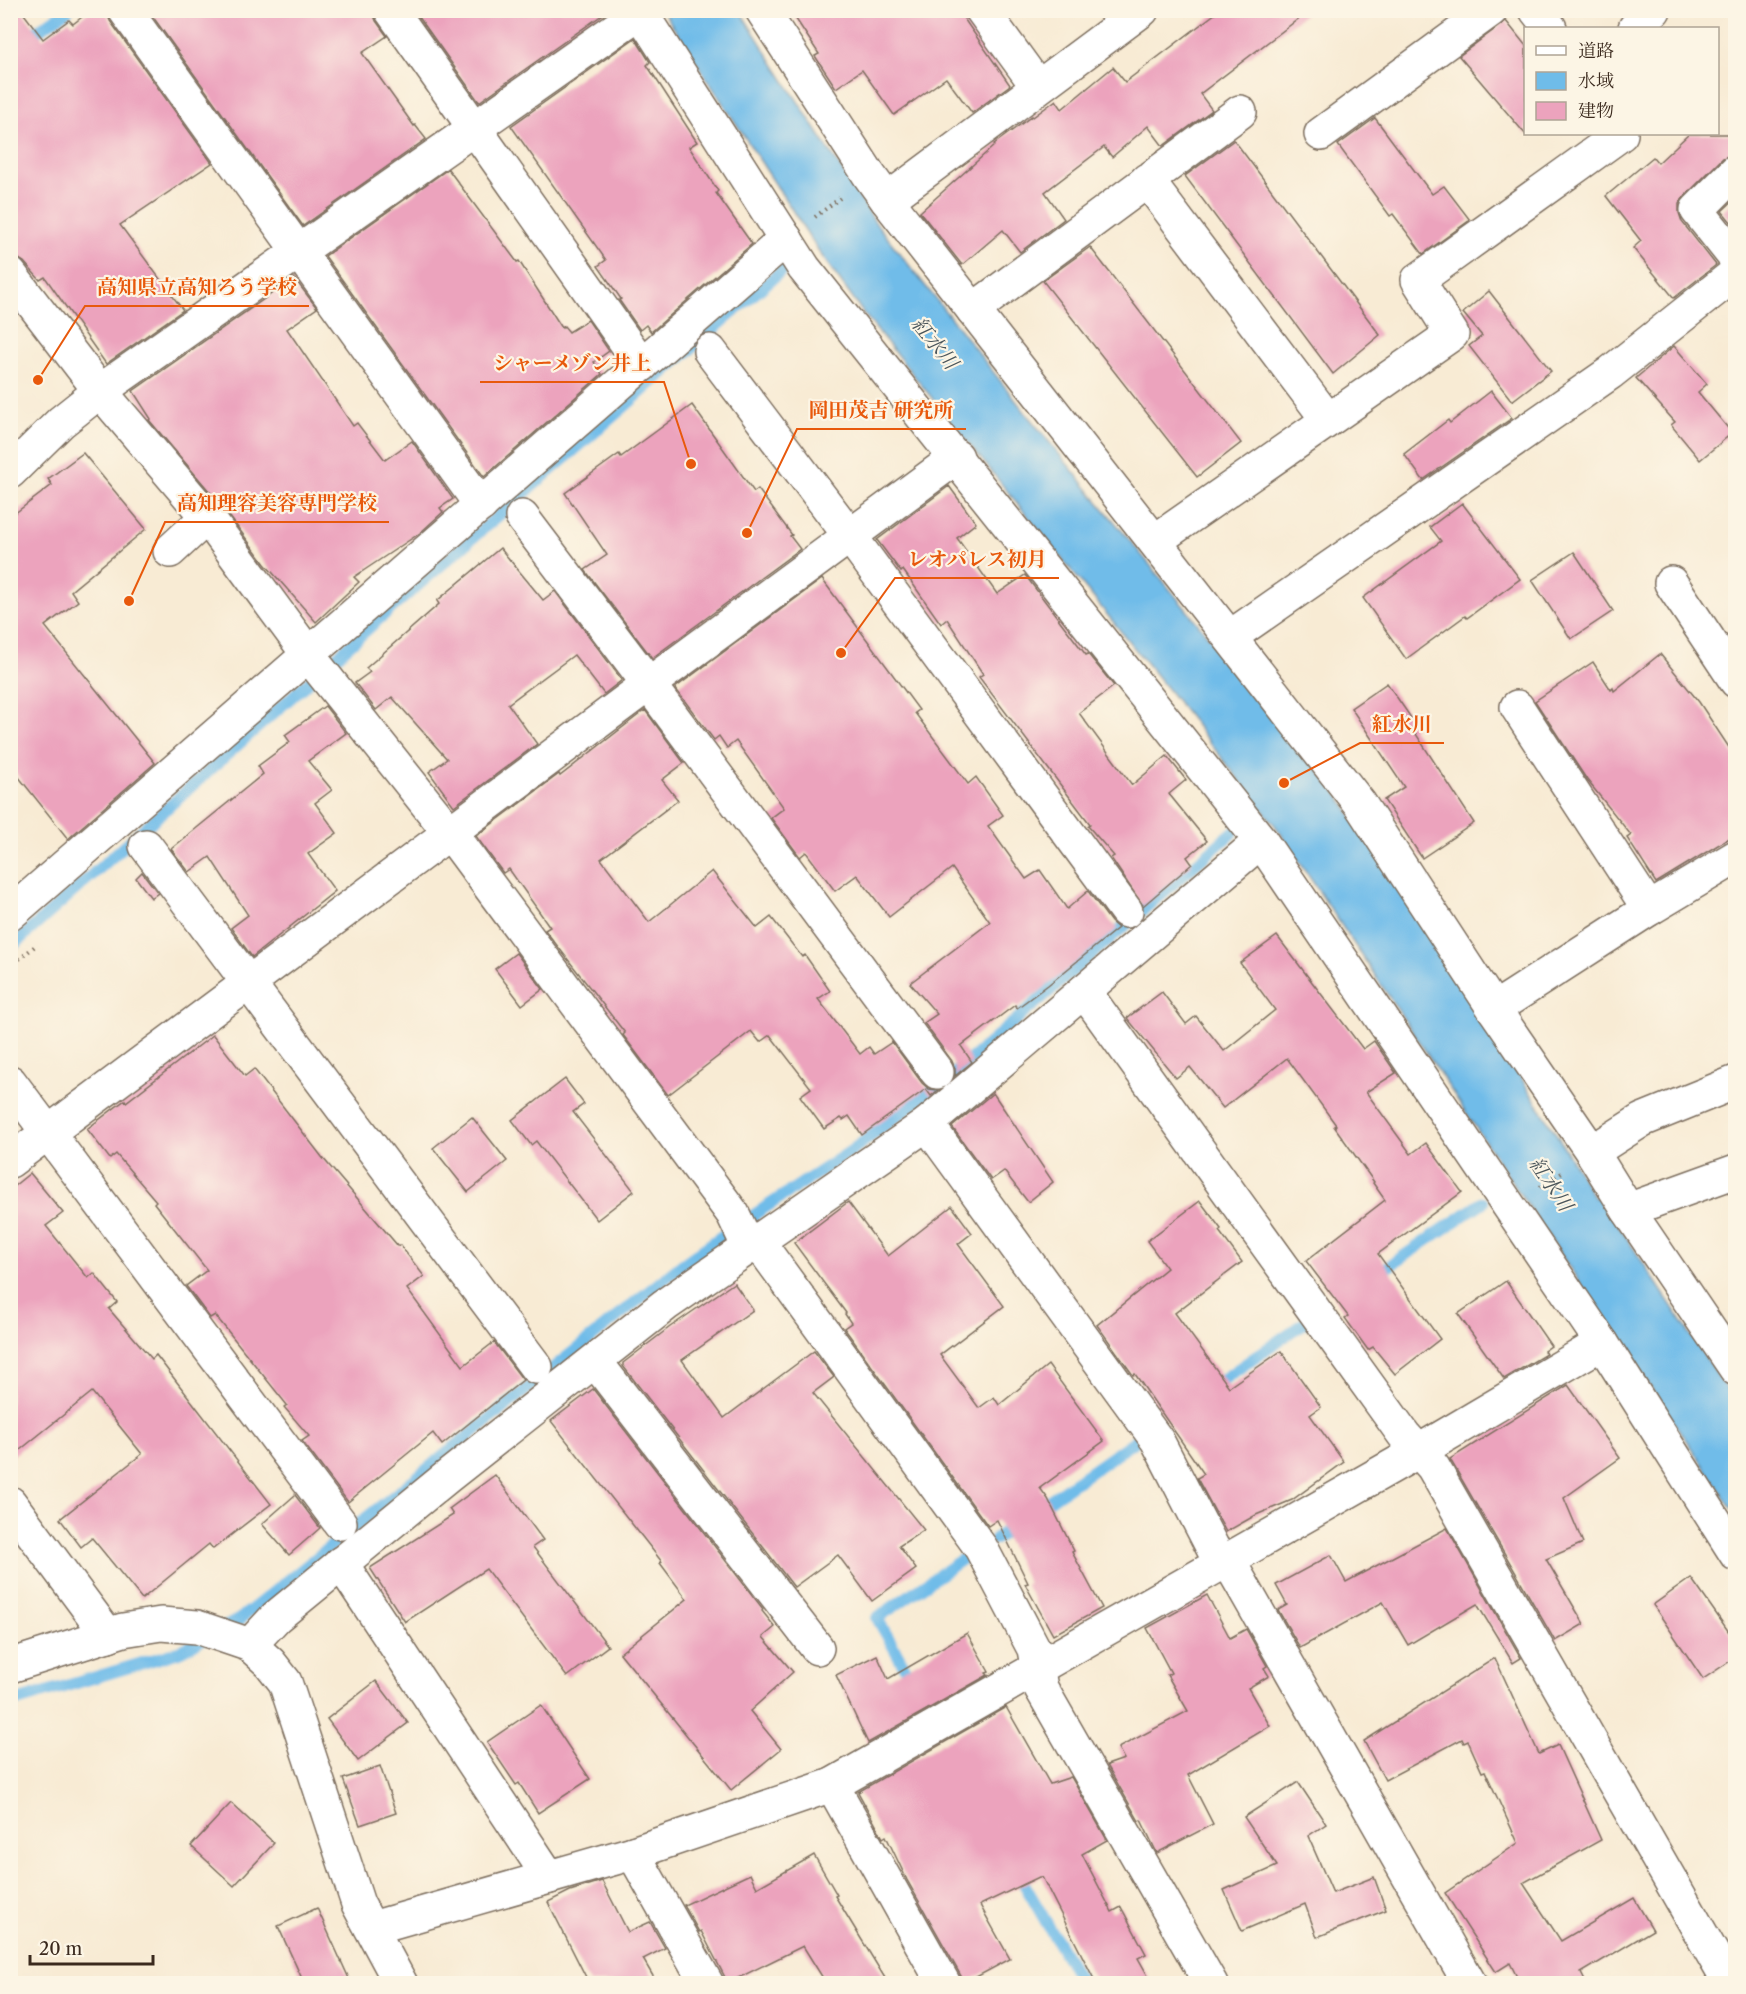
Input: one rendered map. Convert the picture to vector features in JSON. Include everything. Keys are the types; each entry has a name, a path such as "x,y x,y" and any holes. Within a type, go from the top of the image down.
{"street":[{"path":"125,10 481,505"},
{"path":"390,10 642,364"},
{"path":"762,10 887,200 1360,804 1494,1009 1736,1369"},
{"path":"982,10 1038,87"},
{"path":"887,200 1142,10"},
{"path":"1321,134 1491,10"},
{"path":"1536,10 1549,27"},
{"path":"1636,27 1654,10"},
{"path":"10,472 61,422 100,391 640,11 804,268 1261,841 1602,1343 1736,1554"},
{"path":"973,310 1240,112"},
{"path":"1155,541 1452,334 1418,280 1620,135"},
{"path":"1736,171 1697,210 1736,259"},
{"path":"1147,180 1328,420"},
{"path":"10,914 318,666 481,505 786,239"},
{"path":"1230,637 1610,373 1736,273"},
{"path":"10,274 100,391 207,518 318,666 450,833 744,1232 767,1254 981,1548 1034,1648 1041,1688 1211,1983"},
{"path":"710,351 850,536 1126,911"},
{"path":"10,1161 957,457"},
{"path":"522,517 937,1072"},
{"path":"170,551 207,518"},
{"path":"1671,583 1736,681"},
{"path":"1517,707 1650,909"},
{"path":"241,1642 276,1617 665,1305 744,1232 927,1124 1261,841"},
{"path":"146,846 536,1367"},
{"path":"1494,1009 1736,856"},
{"path":"1084,991 1404,1435 1433,1467 1730,1983"},
{"path":"10,1082 340,1523"},
{"path":"1592,1152 1642,1120 1736,1082"},
{"path":"927,1124 1157,1440 1224,1562 1470,1983"},
{"path":"1628,1210 1736,1171"},
{"path":"372,1928 633,1853 832,1785 1419,1451 1602,1343"},
{"path":"595,1361 817,1648"},
{"path":"10,1503 108,1635"},
{"path":"341,1563 549,1877"},
{"path":"10,1666 123,1630 161,1624 197,1627 241,1642 270,1663 285,1682 358,1904 400,1983"},
{"path":"832,1785 944,1983"},
{"path":"633,1853 707,1983"}],"path":[{"path":"814,218 847,193"},
{"path":"1530,1193 1565,1170"}],"water":[{"path":"663,11 740,11 875,222 1028,416 1339,796 1477,1008 1594,1198 1599,1196 1735,1402 1735,1513 1277,828 864,314 822,256"}],"building":[{"path":"10,10 21,10 43,39 69,20 73,24 91,10 106,10 110,21 212,163 120,225 183,310 106,364 45,277 40,280 24,262 10,252"},
{"path":"148,10 372,10 376,21 387,36 362,53 414,126 426,139 303,226"},
{"path":"414,10 609,10 479,102"},
{"path":"790,10 958,10 1010,85 972,113 946,78 894,115 862,70 836,88 815,56 819,54"},
{"path":"1220,10 1310,10 1200,94 1212,110 1163,146 1148,126 1112,157 1104,147 1045,192 1064,219 1020,252 1003,230 962,265 920,212 994,144 1032,116 1056,100 1062,109 1113,67 1125,82"},
{"path":"1506,21 1524,44 1524,133 1459,56"},
{"path":"635,38 650,62 647,65 697,142 689,147 718,191 716,193 752,244 651,332 646,325 640,330 619,300 621,299 598,266 606,260 511,126"},
{"path":"1375,118 1432,194 1444,186 1470,220 1423,254 1393,214 1390,216 1338,145"},
{"path":"1736,134 1736,153 1723,158 1679,204 1682,222 1716,265 1674,298 1633,248 1641,241 1606,196 1653,157 1658,163 1688,135"},
{"path":"1234,140 1380,335 1333,374 1185,176"},
{"path":"448,169 517,262 519,261 562,328 564,326 569,332 588,320 609,351 594,362 602,374 484,477 325,256"},
{"path":"1736,198 1736,228 1722,211"},
{"path":"1090,247 1241,443 1197,477 1043,281"},
{"path":"294,278 317,308 287,329 353,426 357,423 385,460 412,441 453,499 440,508 443,512 420,533 354,577 359,582 316,622 265,564 221,505 149,420 151,419 133,391"},
{"path":"1489,291 1551,371 1512,401 1469,346 1482,336 1463,313"},
{"path":"1674,346 1707,384 1698,392 1732,433 1700,460 1671,425 1675,422 1636,378"},
{"path":"1491,391 1512,418 1423,480 1404,454 1448,420 1450,423"},
{"path":"692,405 754,492 758,489 800,549 652,658 585,570 607,555 565,493 619,454 621,457"},
{"path":"83,453 146,529 71,591 78,601 45,626 155,763 68,839 10,766 10,517 52,485 48,479"},
{"path":"949,486 976,523 957,538 997,594 1025,575 1086,655 1088,654 1114,686 1079,713 1132,785 1167,756 1186,780 1169,794 1207,841 1187,857 1192,864 1143,906 1111,858 1114,856 1088,826 1090,824 979,677 983,674 947,619 941,624 903,570 901,572 877,540"},
{"path":"1462,503 1520,579 1406,659 1363,598 1441,541 1430,527"},
{"path":"500,548 543,600 555,591 622,680 604,694 574,655 508,704 537,744 454,806 429,772 447,759 392,697 376,710 355,683 370,672 366,668 439,604 437,601"},
{"path":"1574,552 1613,611 1571,639 1532,580"},
{"path":"822,579 919,710 915,713 968,784 976,777 1003,815 988,826 1026,879 1040,870 1067,909 1088,891 1118,928 1048,985 1017,1008 1015,1005 961,1046 972,1062 955,1076 952,1061 924,1023 937,1014 910,983 990,922 952,868 889,917 857,875 835,891 806,852 800,857 771,818 784,808 736,741 727,748 719,736 714,740 675,688"},
{"path":"1660,654 1699,702 1736,758 1736,834 1656,883 1627,838 1631,835 1587,780 1535,701 1593,662 1611,690 1613,688 1614,691"},
{"path":"1387,683 1416,725 1412,728 1474,823 1422,858 1384,800 1404,787 1351,708"},
{"path":"325,706 346,733 308,761 332,790 315,803 337,833 308,854 335,891 252,957 231,928 248,915 210,857 189,872 171,849 263,774 258,766 290,742 285,735"},
{"path":"645,710 684,763 662,780 678,800 601,859 649,922 712,871 757,928 771,917 802,957 805,955 830,991 818,999 860,1054 869,1047 874,1054 892,1042 922,1083 929,1089 938,1090 931,1096 926,1089 862,1135 849,1116 843,1120 841,1118 824,1129 800,1096 811,1088 770,1035 760,1042 751,1031 668,1095 623,1035 625,1033 545,930 550,927 509,869 503,873 476,836 559,774 560,776"},
{"path":"142,872 158,893 151,898 136,878"},
{"path":"1277,936 1363,1049 1374,1041 1396,1073 1366,1092 1411,1154 1426,1143 1462,1192 1378,1254 1440,1339 1395,1374 1373,1347 1368,1350 1345,1318 1348,1316 1306,1261 1385,1200 1334,1126 1336,1125 1287,1058 1223,1108 1190,1067 1176,1078 1127,1018 1162,992 1186,1024 1196,1016 1224,1051 1275,1010 1240,963"},
{"path":"516,953 543,989 522,1005 495,969"},
{"path":"213,1035 245,1076 254,1069 322,1157 398,1246 400,1245 424,1276 407,1289 463,1366 494,1342 523,1380 442,1445 433,1433 348,1502 302,1441 309,1436 284,1407 287,1405 215,1315 210,1318 186,1286 207,1270 154,1203 156,1201 116,1154 110,1159 87,1129"},
{"path":"565,1079 584,1104 573,1112 634,1191 597,1220 536,1141 531,1145 512,1120"},
{"path":"993,1093 1053,1182 1028,1202 1004,1171 991,1180 952,1127"},
{"path":"472,1117 507,1161 468,1192 433,1148"},
{"path":"30,1173 63,1213 46,1226 88,1278 94,1273 117,1302 109,1309 152,1359 156,1355 271,1504 213,1549 209,1544 142,1599 92,1538 81,1547 60,1519 142,1454 92,1392 10,1458 10,1181 14,1186"},
{"path":"1200,1201 1242,1262 1175,1313 1229,1387 1281,1351 1321,1407 1310,1415 1344,1462 1292,1500 1256,1515 1226,1532 1197,1478 1204,1474 1135,1374 1133,1375 1097,1325 1167,1268 1147,1241"},
{"path":"848,1202 888,1256 952,1206 972,1233 958,1244 1004,1306 940,1355 979,1408 994,1397 999,1405 1048,1365 1104,1441 1040,1488 1048,1499 1074,1551 1072,1552 1102,1608 1053,1635 1025,1584 1028,1583 997,1520 988,1526 844,1328 851,1323 846,1313 794,1243"},
{"path":"1506,1281 1551,1346 1544,1351 1546,1354 1504,1379 1458,1314"},
{"path":"734,1283 753,1310 682,1360 724,1418 814,1351 834,1377 813,1393 924,1530 899,1546 916,1569 872,1601 838,1555 794,1587 623,1366 623,1363 670,1327"},
{"path":"1568,1385 1620,1458 1564,1498 1583,1543 1546,1559 1584,1624 1555,1641 1450,1459"},
{"path":"593,1389 763,1609 762,1611 775,1627 763,1637 793,1672 750,1711 781,1749 731,1790 620,1653 687,1599 660,1563 662,1562 551,1421"},
{"path":"495,1475 543,1540 533,1547 608,1646 567,1677 486,1569 405,1622 370,1568 453,1515 449,1509"},
{"path":"295,1495 320,1528 289,1555 262,1524"},
{"path":"1447,1528 1521,1658 1513,1663 1477,1604 1408,1645 1383,1602 1300,1648 1278,1610 1287,1605 1276,1585 1331,1555 1346,1582"},
{"path":"1691,1578 1736,1642 1736,1657 1703,1679 1653,1605"},
{"path":"1207,1595 1230,1638 1246,1629 1267,1666 1264,1668 1269,1676 1248,1688 1270,1726 1188,1775 1213,1824 1157,1853 1141,1820 1139,1821 1107,1765 1124,1759 1118,1748 1188,1711 1167,1675 1171,1673 1147,1628"},
{"path":"967,1633 989,1672 986,1673 988,1675 868,1743 836,1675 877,1655 888,1679"},
{"path":"1495,1658 1539,1754 1558,1745 1601,1840 1523,1883 1561,1941 1634,1898 1653,1930 1581,1973 1586,1983 1520,1983 1510,1963 1496,1972 1445,1893 1518,1843 1485,1771 1482,1772 1468,1741 1464,1743 1462,1739 1385,1780 1364,1741"},
{"path":"376,1681 408,1723 358,1761 327,1719"},
{"path":"541,1705 590,1779 538,1813 519,1783 516,1785 487,1742"},
{"path":"1006,1707 1050,1784 1071,1777 1107,1840 1082,1854 1112,1912 1121,1907 1146,1954 1138,1958 1152,1983 1096,1983 1042,1877 1039,1877 980,1905 1010,1959 965,1983 907,1880 886,1836 883,1838 858,1792"},
{"path":"380,1766 396,1813 360,1825 343,1779"},
{"path":"1298,1782 1326,1824 1308,1836 1333,1893 1374,1877 1386,1910 1317,1937 1305,1904 1242,1931 1224,1890 1277,1866 1244,1817"},
{"path":"231,1803 274,1843 234,1886 191,1846"},
{"path":"814,1855 837,1895 835,1896 888,1983 826,1983 803,1946 728,1983 701,1931 699,1932 684,1905 750,1874 757,1888"},
{"path":"602,1881 628,1932 650,1922 665,1948 643,1959 657,1983 589,1983 548,1902 570,1891"},
{"path":"317,1908 351,1983 304,1983 278,1926"}],"waterway":[{"path":"24,40 68,10"},
{"path":"10,948 379,619 789,264"},
{"path":"10,1703 179,1652 240,1619 683,1264 851,1151 948,1079 1233,832"},
{"path":"1376,1275 1483,1202"},
{"path":"1211,1388 1304,1323"},
{"path":"1037,1509 1139,1438"},
{"path":"995,1539 1016,1524"},
{"path":"929,1710 877,1618 961,1560"},
{"path":"1016,1870 1082,1984"}],"place":[{"name":"高知県立高知ろう学校","path":"38,380"},
{"name":"シャーメゾン井上","path":"691,464"},
{"name":"岡田茂吉 研究所","path":"747,533"},
{"name":"高知理容美容専門学校","path":"129,601"},
{"name":"レオパレス初月","path":"841,653"},
{"name":"紅水川","path":"1284,783"}]}
